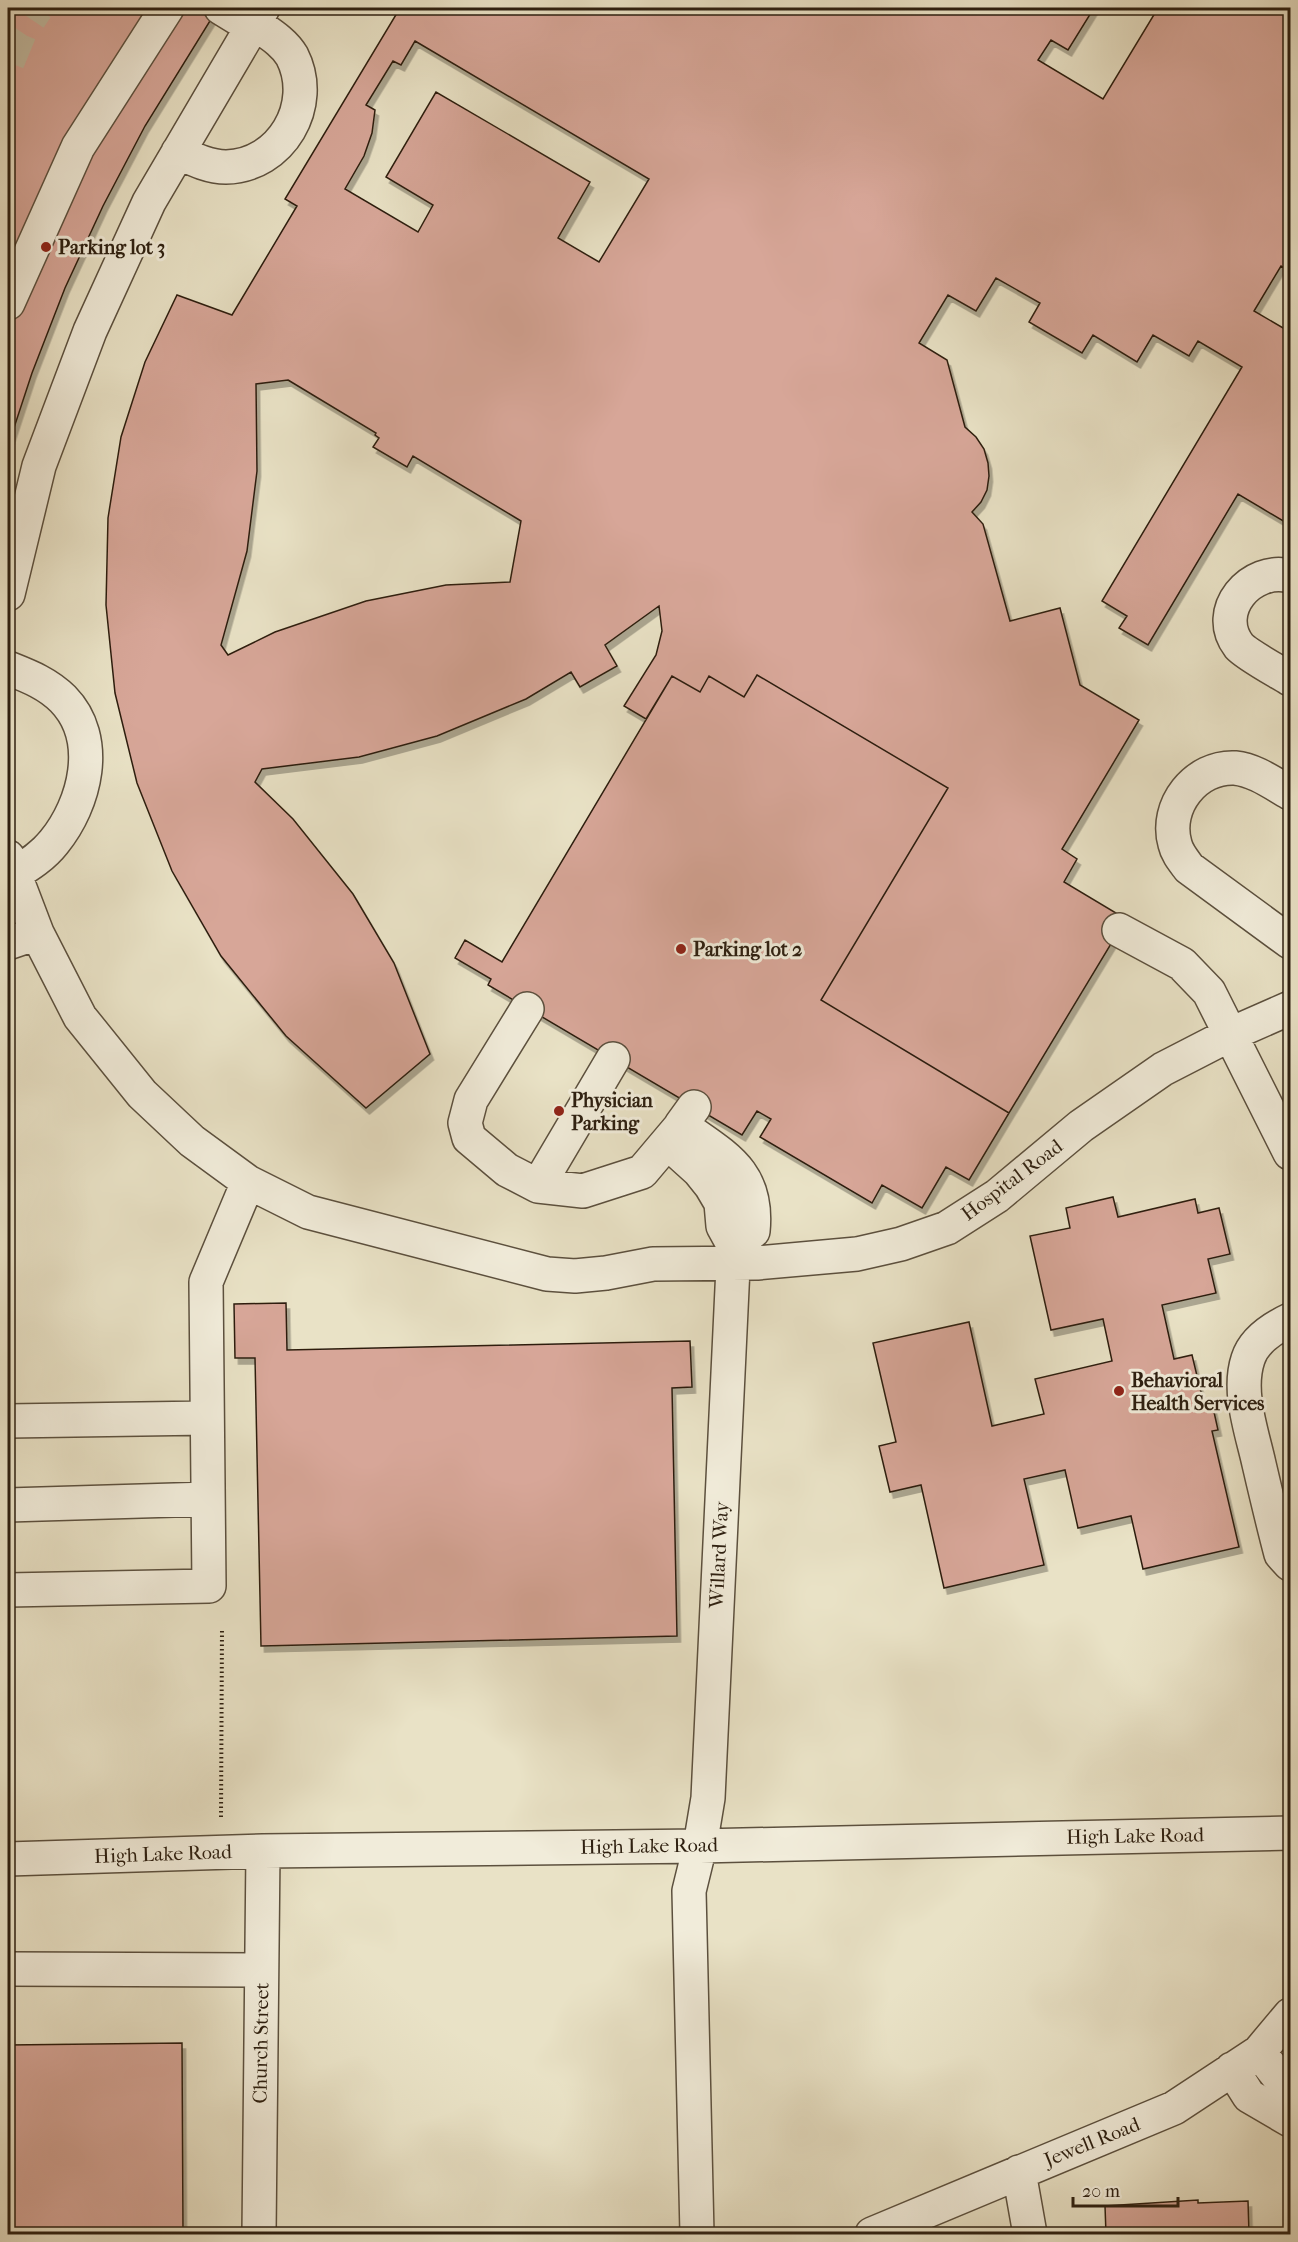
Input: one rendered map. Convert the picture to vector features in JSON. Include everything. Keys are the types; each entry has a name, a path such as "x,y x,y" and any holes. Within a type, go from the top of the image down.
{"street":[{"path":"8,303 78,147 167,8"},
{"path":"178,152 209,165 226,167 243,165 273,150 285,138 294,123 299,107 298,73 292,57 282,43 256,19 221,8"},
{"path":"8,594 39,466 90,331 149,202 256,19"},
{"path":"1290,576 1266,575 1251,582 1240,593 1233,606 1231,620 1233,634 1240,647 1290,680"},
{"path":"8,668 40,680 64,700 79,723 86,747 85,773 79,799 68,823 52,844 34,861 11,865"},
{"path":"1290,793 1251,772 1235,768 1219,770 1198,780 1181,797 1175,812 1173,828 1175,844 1189,868 1290,942"},
{"name":"Hospital Road","path":"11,865 22,938 80,1017 142,1094 192,1141 248,1182 308,1212 547,1274 575,1276 606,1274 652,1264 733,1255 857,1254 901,1244 946,1228 997,1196 1081,1126 1162,1069 1231,1034 1290,1008"},
{"path":"1119,930 1182,964 1209,992 1287,1137"},
{"path":"527,1009 471,1100 465,1123 469,1138 507,1170 538,1186 583,1191 642,1172 681,1125 725,1157 745,1177 755,1209 753,1231 733,1255"},
{"path":"538,1186 614,1059"},
{"path":"8,1590 209,1586 206,1282 248,1182"},
{"name":"Willard Way","path":"697,2235 689,1891 708,1798 733,1255"},
{"path":"1290,1320 1276,1326 1259,1341 1248,1359 1244,1385 1248,1415 1281,1554 1290,1564"},
{"path":"8,1421 207,1418"},
{"path":"8,1506 208,1499"},
{"name":"High Lake Road","path":"8,1859 263,1851 700,1846 1290,1833"},
{"name":"Church Street","path":"259,2235 263,1851"},
{"path":"8,1969 261,1970"},
{"name":"Jewell Road","path":"872,2235 1174,2108 1245,2060 1290,2015"},
{"path":"1245,2060 1281,2080 1290,2118"},
{"path":"1019,2172 1030,2235"}],"path":[{"path":"221,1821 222,1628"}],"building":[{"name":"Parking lot 3","path":"8,8 218,8 145,126 103,206 65,288 32,373 8,446"},
{"path":"400,8 1094,8 1068,50 1051,40 1038,60 1103,99 1158,8 1290,8 1290,271 1281,266 1254,311 1290,332 1290,525 1238,494 1148,645 1119,628 1127,616 1102,601 1242,367 1198,341 1189,356 1153,335 1137,362 1093,335 1082,353 1029,322 1040,303 996,278 976,311 948,295 919,343 947,360 965,427 984,449 989,476 987,490 981,502 972,512 983,524 1010,621 1060,608 1080,685 1139,720 1062,849 1077,859 1064,882 1126,919 1009,1113 821,1000 948,788 757,675 744,697 709,676 700,692 672,676 646,719 624,706 656,655 662,631 659,606 605,645 617,666 580,687 571,672 526,699 437,736 359,757 262,769 255,782 293,819 353,894 394,963 430,1054 366,1108 286,1036 221,956 172,871 137,783 115,693 106,605 108,518 121,437 145,362 177,295 232,315 297,206 285,199","holes":["415,41 649,179 599,262 558,238 590,182 436,92 386,177 433,205 418,232 345,189 364,156 372,133 375,110 366,105 393,61 401,65","288,380 376,433 375,435 379,438 373,447 407,467 413,456 521,521 510,582 446,585 366,601 275,632 228,655 221,645 247,551 257,471 256,384"]},
{"name":"Parking lot 2","path":"757,675 948,788 821,1000 1009,1113 969,1180 946,1167 922,1208 882,1185 872,1203 760,1137 771,1119 757,1111 742,1135 488,985 491,979 455,958 465,940 502,962 672,676 700,692 709,676 744,697"},
{"name":"Behavioral Health Services","path":"1113,1197 1118,1217 1195,1199 1198,1213 1219,1208 1230,1254 1208,1259 1216,1293 1162,1305 1174,1359 1192,1355 1204,1405 1212,1403 1218,1430 1212,1431 1239,1547 1143,1569 1131,1516 1078,1528 1065,1470 1024,1479 1044,1565 944,1588 921,1485 890,1492 879,1446 896,1442 873,1343 969,1322 992,1426 1044,1414 1035,1379 1112,1361 1103,1319 1051,1330 1030,1236 1070,1228 1066,1208"},
{"path":"286,1303 287,1350 690,1341 692,1387 672,1388 677,1636 261,1646 255,1358 235,1358 234,1304"},
{"path":"182,2043 183,2232 8,2233 8,2045"},
{"path":"1198,2200 1198,2203 1248,2201 1249,2234 1106,2234 1105,2206"}],"tunnel":[{"path":"8,62 20,33 37,8"}],"place":[{"name":"Parking lot 3","path":"46,247"},
{"name":"Parking lot 2","path":"681,949"},
{"name":"Physician Parking","path":"559,1111"},
{"name":"Behavioral Health Services","path":"1119,1391"}]}
